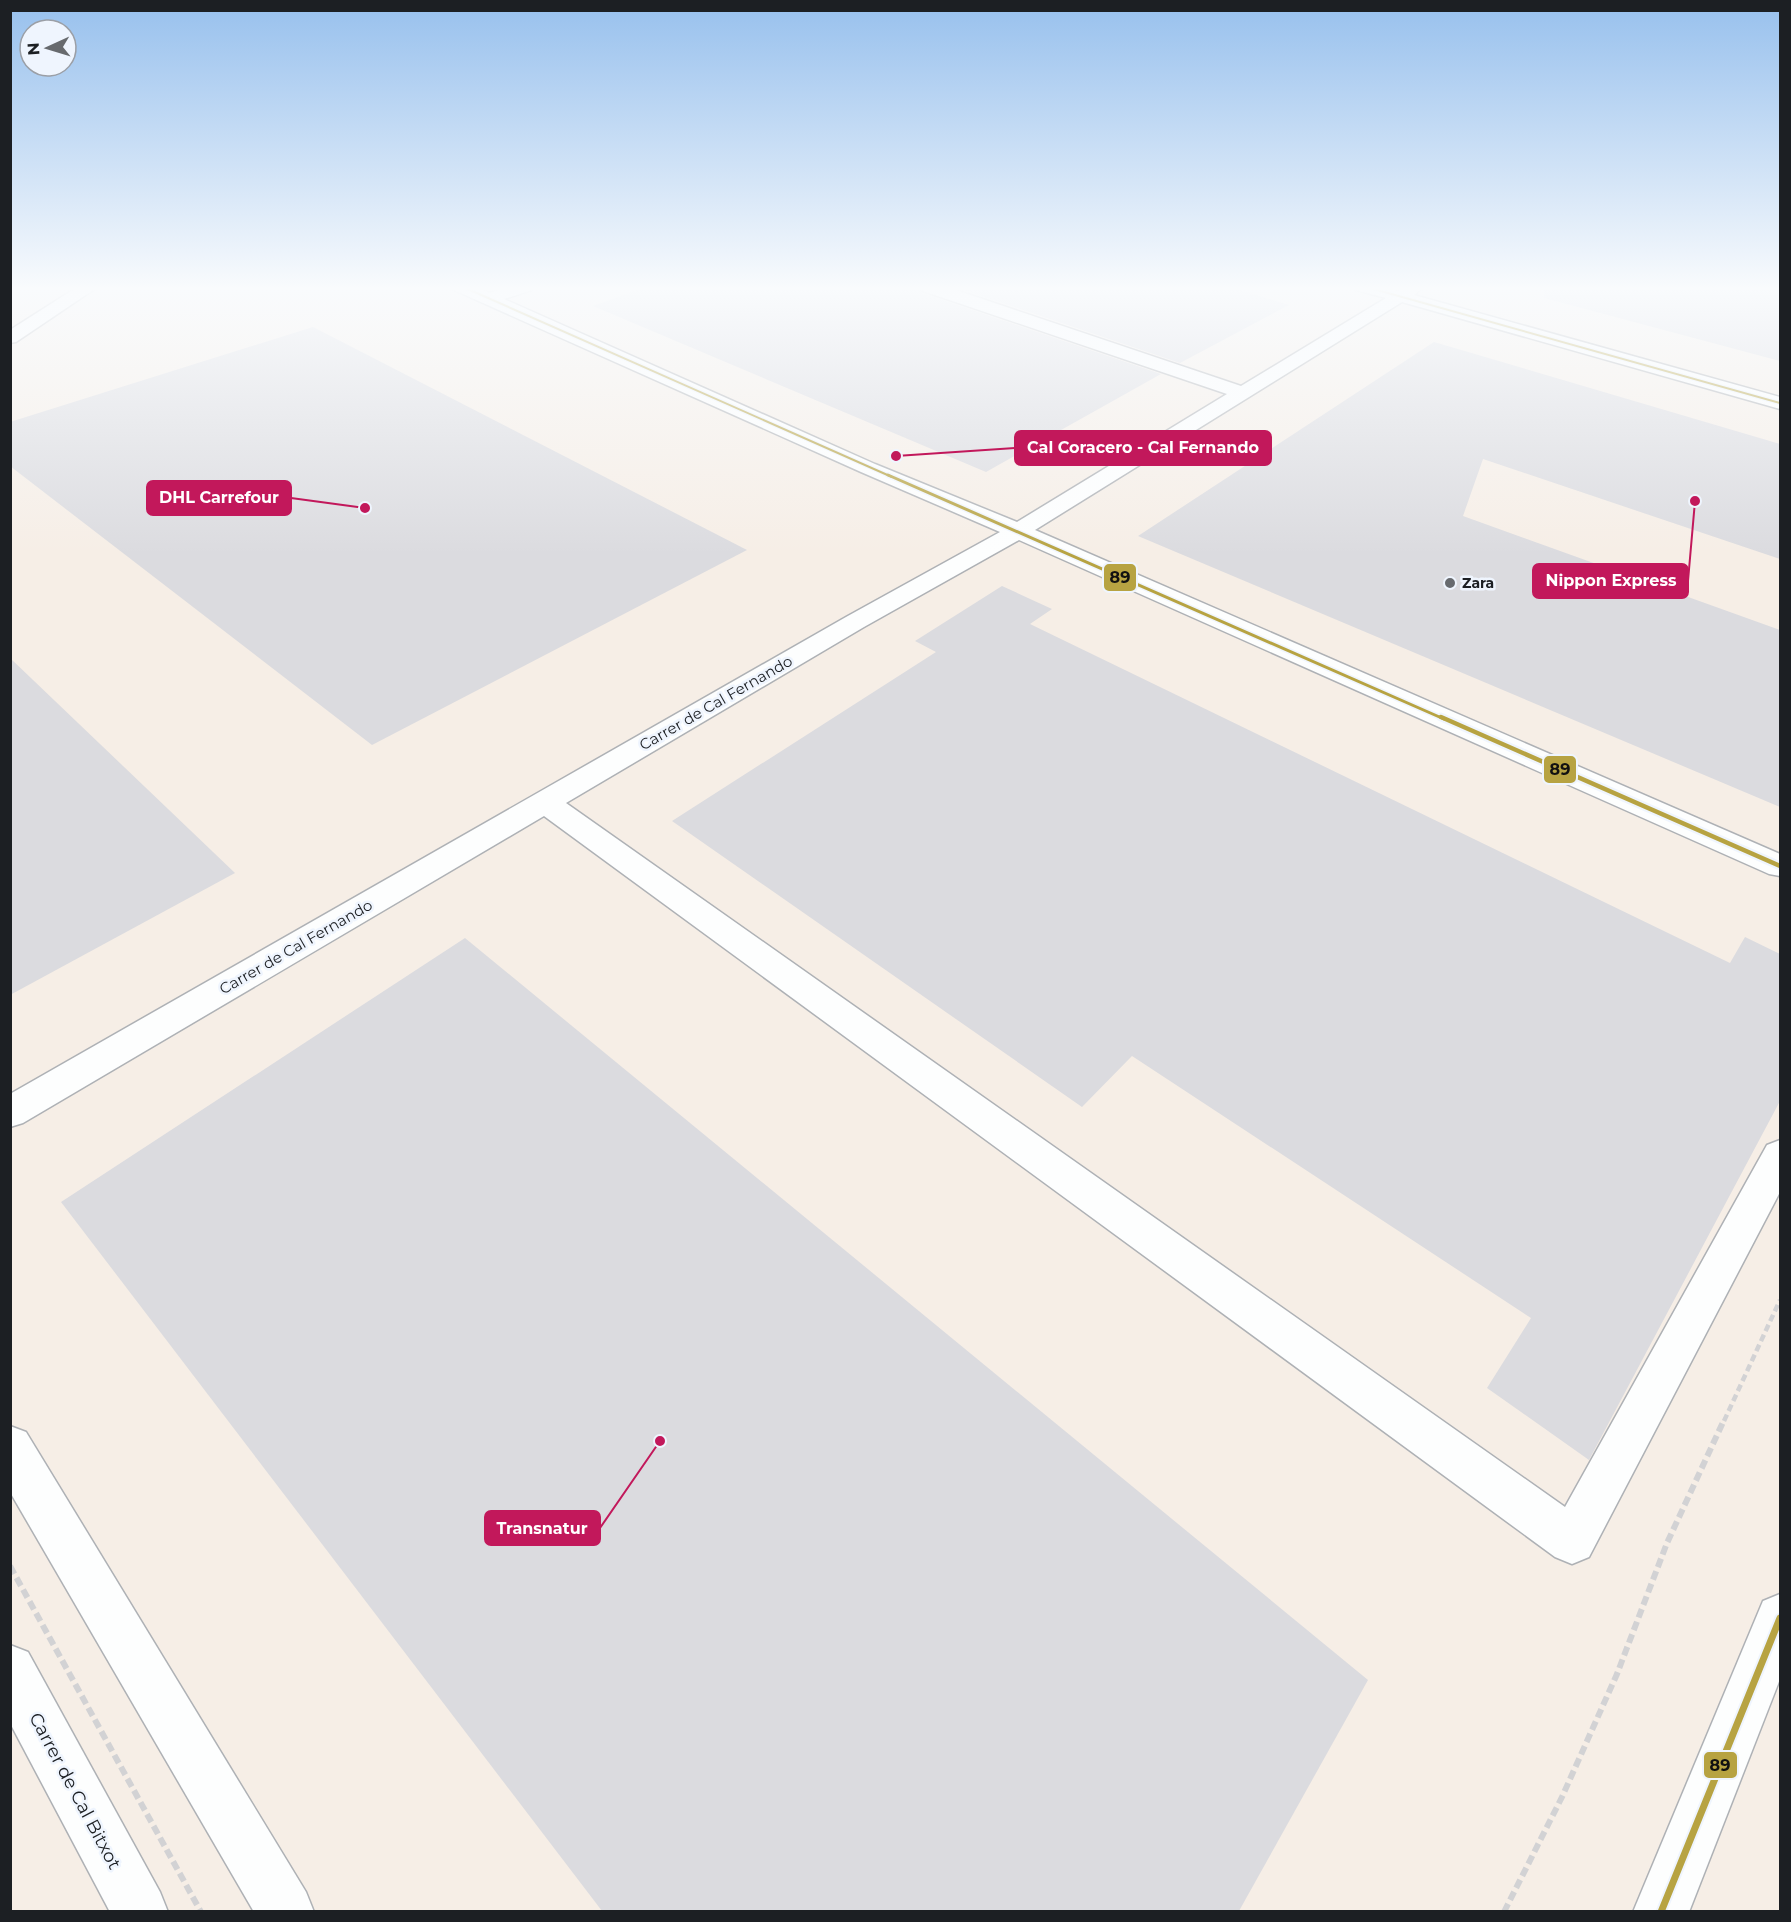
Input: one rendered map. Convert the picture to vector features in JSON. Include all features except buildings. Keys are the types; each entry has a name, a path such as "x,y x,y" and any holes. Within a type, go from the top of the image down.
{"lane":[{"path":"661,376 1780,866"},
{"path":"1192,376 1243,393"},
{"name":"Carrer de Cal Fernando","path":"10,1113 855,622 1018,531 1271,376"},
{"path":"1688,376 1780,403"},
{"path":"545,802 1572,1540 1780,1156"},
{"path":"10,1448 286,1911"},
{"path":"1661,1911 1780,1618"},
{"name":"Carrer de Cal Bitxot","path":"10,1670 140,1911"}],"path":[{"path":"1504,1911 1562,1797 1617,1674 1667,1543 1780,1300"},
{"path":"10,1566 201,1911"}],"shaded area":[{"path":"10,376 1780,376 1780,1911 11,1911"}],"transit line":[{"name":"89","path":"663,376 1780,866"},
{"name":"89","path":"1683,376 1780,403"},
{"name":"89","path":"1661,1912 1780,1618"}],"place":[{"name":"Cal Coracero - Cal Fernando","path":"896,456"},
{"name":"Nippon Express","path":"1695,501"},
{"name":"DHL Carrefour","path":"365,508"},
{"name":"Zara","path":"1450,583"},
{"name":"Transnatur","path":"660,1441"}]}
